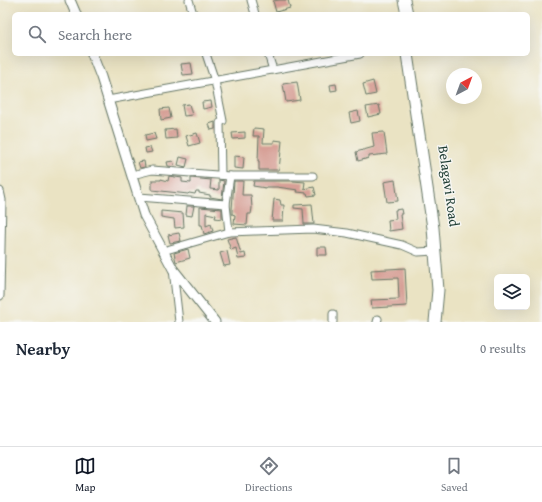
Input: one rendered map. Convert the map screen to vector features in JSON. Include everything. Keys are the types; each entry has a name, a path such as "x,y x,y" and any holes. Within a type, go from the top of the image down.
{"main road":[{"path":"70,0 75,12"},
{"path":"398,0 400,12"},
{"path":"404,0 407,12"},
{"path":"93,56 144,215 173,269 215,322"},
{"path":"408,56 428,188 435,250 438,290 435,322"},
{"name":"Belagavi Road","path":"414,56 432,166 442,250 444,278 443,322"}],"street":[{"path":"189,0 192,12"},
{"path":"251,0 254,12"},
{"path":"207,56 215,81 222,122 221,175"},
{"path":"269,56 273,70"},
{"path":"108,100 349,56"},
{"path":"132,175 152,170 230,176 313,176"},
{"path":"228,232 226,204 230,176"},
{"path":"0,191 2,200 0,296"},
{"path":"139,197 226,204"},
{"path":"163,251 228,232 313,229 347,233 402,244 418,252 435,250"},
{"path":"173,269 179,322"},
{"path":"333,314 333,322"}],"building":[{"path":"288,0 290,8 276,12 273,1"},
{"path":"191,63 193,74 183,75 181,64"},
{"path":"373,81 376,94 366,96 363,84"},
{"path":"297,82 300,100 286,102 283,84"},
{"path":"336,84 337,90 331,91 330,85"},
{"path":"211,101 212,107 203,109 202,102"},
{"path":"189,104 192,115 184,116 182,105"},
{"path":"379,105 381,114 368,117 366,107"},
{"path":"169,108 171,118 161,120 160,109"},
{"path":"358,111 360,121 351,123 349,113"},
{"path":"215,122 215,129 211,130 209,124"},
{"path":"254,128 264,129 263,143 274,143 274,140 282,141 279,170 259,170 259,136 253,136"},
{"path":"176,129 177,138 166,139 165,130"},
{"path":"245,132 245,138 233,139 232,133"},
{"path":"384,132 387,154 369,156 369,158 358,161 356,152 374,147 372,133"},
{"path":"154,133 156,139 146,141 145,135"},
{"path":"197,133 200,143 189,146 186,136"},
{"path":"150,147 152,152 146,153 145,148"},
{"path":"234,156 244,157 243,169 234,168"},
{"path":"180,157 188,159 186,167 178,165"},
{"path":"144,161 145,167 140,168 138,162"},
{"path":"173,161 175,167 168,166 167,162"},
{"path":"169,176 182,178 182,182 191,183 191,178 211,180 210,189 219,190 219,180 224,181 222,199 210,197 210,195 199,193 199,191 196,191 195,194 188,194 152,190 152,180 161,179 168,181"},
{"path":"395,180 398,201 387,202 384,182"},
{"path":"234,181 243,181 242,195 251,195 252,208 251,214 248,214 247,225 234,224 235,215 232,214 232,210"},
{"path":"254,181 305,182 304,189 314,187 316,195 308,196 307,193 297,192 298,190 277,187 266,188 253,186"},
{"path":"274,199 280,200 281,205 284,205 283,221 272,221"},
{"path":"312,204 314,224 304,224 303,209 294,208 294,205"},
{"path":"187,206 194,206 192,216 186,215"},
{"path":"200,207 222,209 222,219 215,218 216,215 206,213 206,226 211,224 213,231 204,234 202,225 200,225"},
{"path":"401,209 402,214 400,214 402,229 389,231 388,220 396,219 395,210"},
{"path":"161,211 183,213 184,227 175,228 174,219 161,217"},
{"path":"179,233 181,241 170,243 168,235"},
{"path":"236,237 241,254 245,253 246,258 238,259 236,248 231,250 227,239"},
{"path":"317,247 326,247 327,255 317,255"},
{"path":"188,249 190,258 176,262 174,253"},
{"path":"227,251 230,265 224,266 220,253"},
{"path":"405,268 407,306 372,308 371,300 399,299 398,278 372,279 371,270"}]}
